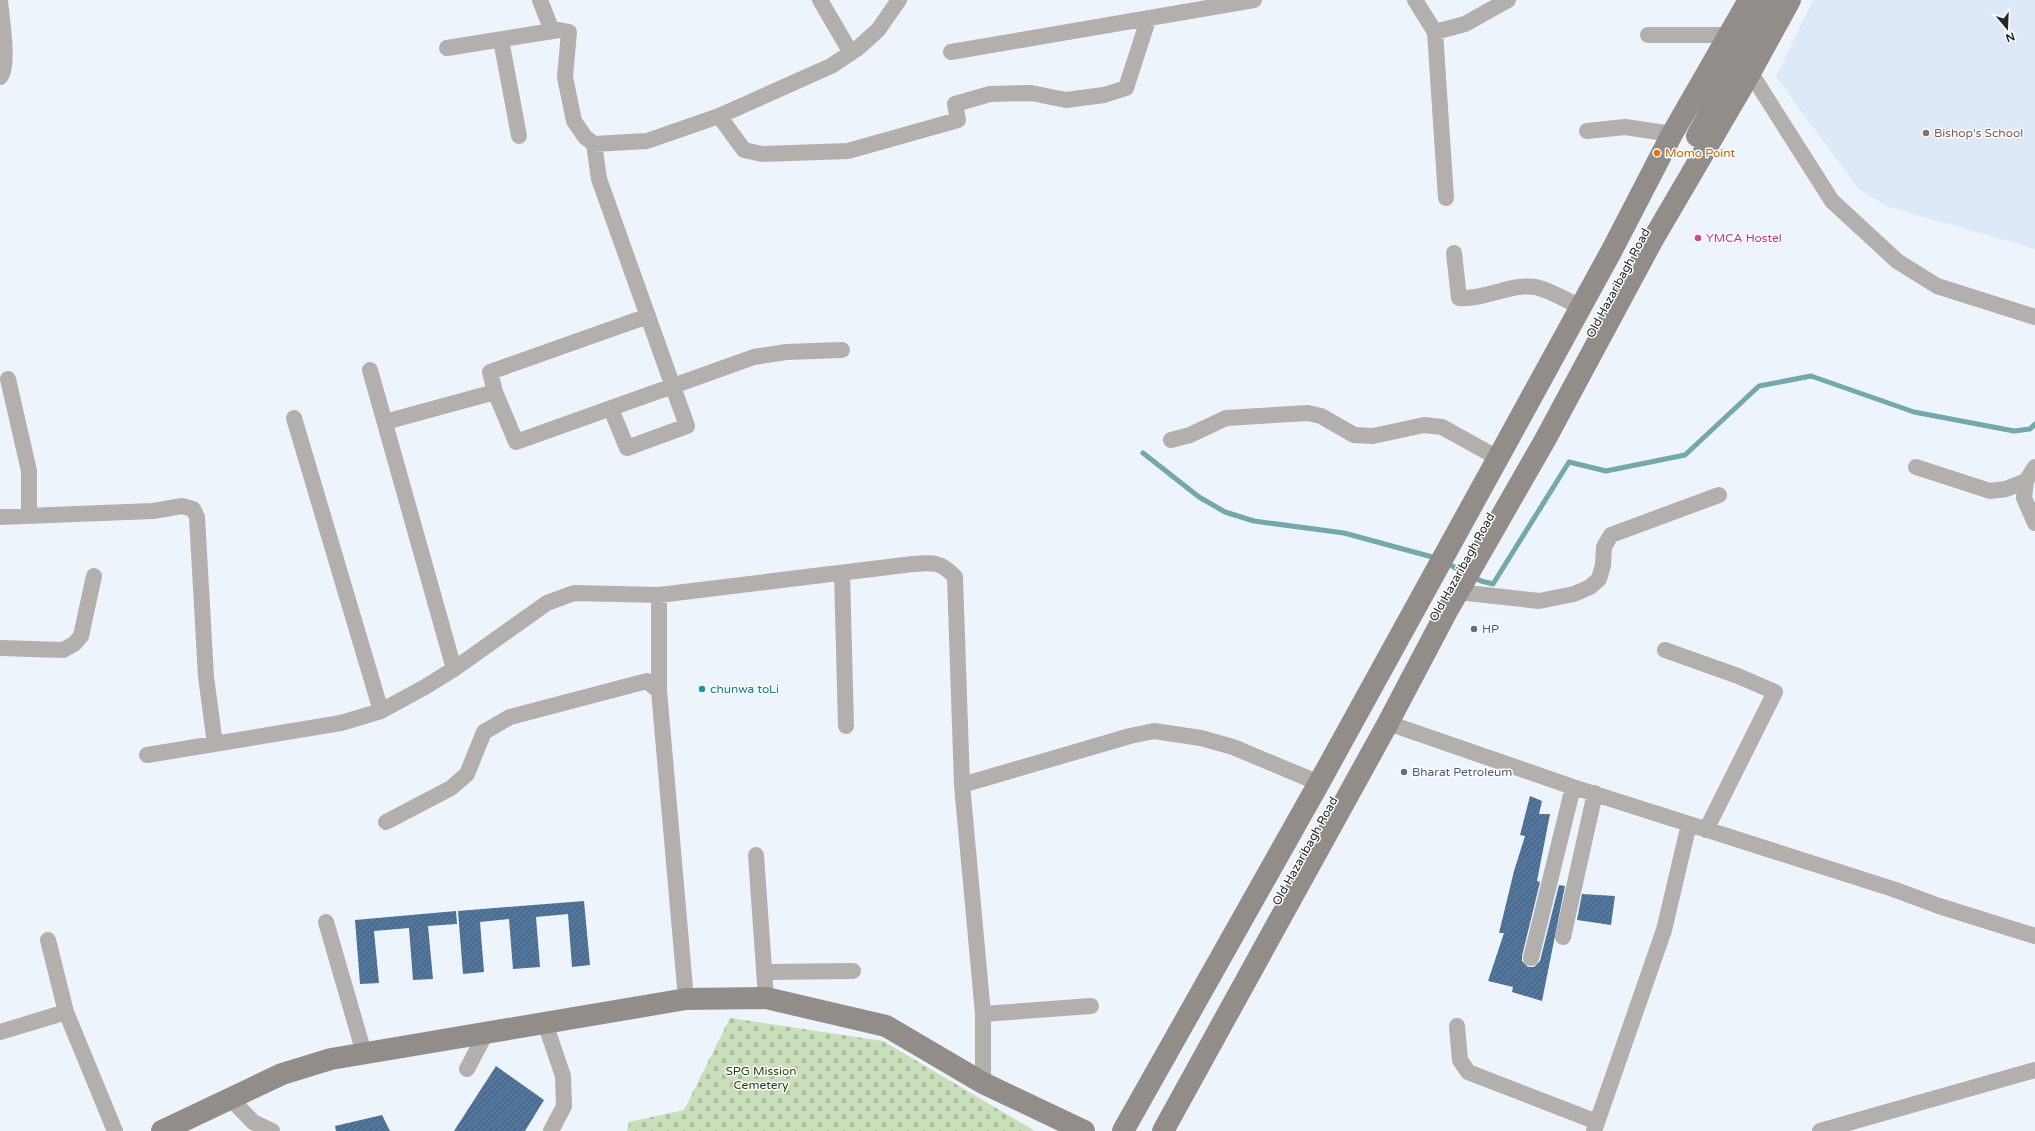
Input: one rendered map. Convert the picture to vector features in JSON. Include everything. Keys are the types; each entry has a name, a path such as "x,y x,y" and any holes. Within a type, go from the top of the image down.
{"street":[{"path":"0,0 5,63 2,75 0,77"},
{"path":"540,0 552,31"},
{"path":"820,0 851,53"},
{"path":"447,48 559,30 569,32 565,77 574,120 585,137 594,144 647,141 719,116 831,66 851,53 878,30 898,0"},
{"path":"951,52 1148,20 1254,0"},
{"path":"1415,0 1435,32 1446,198"},
{"path":"1435,32 1465,24 1508,0"},
{"path":"1163,1131 1388,723 1456,570 1498,458 1672,134 1749,0"},
{"name":"Old Hazaribagh Road","path":"1147,1131 1380,720 1648,198 1758,0"},
{"name":"Old Hazaribagh Road","path":"1135,1131 1370,716 1456,570 1600,318 1771,0"},
{"path":"1123,1131 1319,783 1456,570 1545,440 1652,241 1790,0"},
{"path":"719,116 744,150 762,154 848,151 958,120 955,104 990,94 1031,93 1066,100 1104,95 1126,88 1148,20"},
{"path":"1648,35 1729,35"},
{"path":"501,40 519,136"},
{"path":"1750,72 1832,201 1897,261 1937,286 2035,317"},
{"path":"1587,131 1625,127 1672,134"},
{"path":"594,144 599,179 674,386 686,426 627,448 611,409"},
{"path":"1454,253 1459,298 1472,299 1522,287 1536,287 1580,307"},
{"path":"648,316 490,372 495,392 516,442 754,357 786,352 842,350"},
{"path":"370,370 454,669"},
{"path":"8,379 29,471 29,514"},
{"path":"385,422 495,392"},
{"path":"1171,440 1201,431 1213,422 1226,418 1308,413 1321,416 1354,435 1373,436 1424,425 1442,427 1498,458"},
{"path":"294,418 381,711"},
{"path":"2035,466 2026,481 2024,498 2035,523"},
{"path":"1916,467 1990,491 2006,489 2026,481"},
{"path":"1456,570 1539,600 1574,594 1590,587 1599,579 1603,565 1604,547 1611,535 1719,495"},
{"path":"0,517 29,514 153,511 182,506 192,509 197,516 206,678 215,744"},
{"path":"147,755 341,723 381,711 454,669 547,603 574,593 659,595 931,562 944,566 955,577 962,785 983,1014 983,1083"},
{"path":"842,573 846,726"},
{"path":"0,648 63,650 74,644 81,636 94,576"},
{"path":"659,595 659,691 686,999"},
{"path":"1665,650 1738,676 1775,692 1706,830"},
{"path":"386,822 451,788 467,774 484,732 510,717 647,681 659,691"},
{"path":"1388,723 1595,794 2035,936"},
{"path":"962,785 1103,744 1154,731 1200,738 1233,747 1319,783"},
{"path":"1531,958 1573,786"},
{"path":"1563,937 1595,794"},
{"path":"1457,1026 1460,1060 1468,1072 1595,1126 1664,930 1689,824"},
{"path":"756,855 766,998"},
{"path":"326,922 364,1053"},
{"path":"48,940 66,1012 115,1131"},
{"path":"764,972 853,971"},
{"path":"162,1131 282,1074 330,1059 686,999 766,998 886,1026 983,1083 1084,1131"},
{"path":"983,1014 1091,1006"},
{"path":"0,1032 66,1012"},
{"path":"545,1023 563,1076 564,1106 551,1131"},
{"path":"467,1069 486,1033"},
{"path":"1820,1131 2035,1070"},
{"path":"231,1099 253,1122 272,1131"}],"shaded area":[{"name":"Bishop's School","path":"1813,0 2035,0 2035,249 1886,206 1859,189 1776,77"}],"green space":[{"name":"SPG Mission Cemetery","path":"730,1018 883,1041 1035,1131 627,1131 629,1122 684,1110"}],"building":[{"path":"1530,796 1542,801 1539,814 1550,814 1537,881 1540,882 1522,956 1522,961 1528,967 1534,967 1540,961 1559,885 1565,886 1542,1001 1512,992 1513,987 1488,981 1504,933 1499,933 1514,871 1525,836 1520,835"},
{"path":"1582,894 1615,896 1611,925 1577,920"},
{"path":"584,901 590,965 572,967 568,914 536,917 540,967 513,969 509,919 480,922 484,972 463,974 458,911"},
{"path":"456,911 457,924 428,926 433,979 413,980 409,928 374,931 379,983 360,984 355,920"},
{"path":"496,1066 544,1100 525,1131 454,1131"},
{"path":"382,1115 390,1131 336,1131 335,1126"}],"waterway":[{"path":"1472,576 1481,581 1493,584 1569,462 1606,471 1685,455 1759,386 1811,376 1914,412 2014,431 2030,429 2035,424"},
{"path":"1143,453 1199,497 1225,512 1254,521 1344,533 1436,558"},
{"path":"1445,562 1463,572"}],"place":[{"name":"Bishop's School","path":"1926,133"},
{"name":"Momo Point","path":"1657,153"},
{"name":"YMCA Hostel","path":"1698,238"},
{"name":"HP","path":"1474,629"},
{"name":"chunwa toLi","path":"702,689"},
{"name":"Bharat Petroleum","path":"1404,772"}]}
